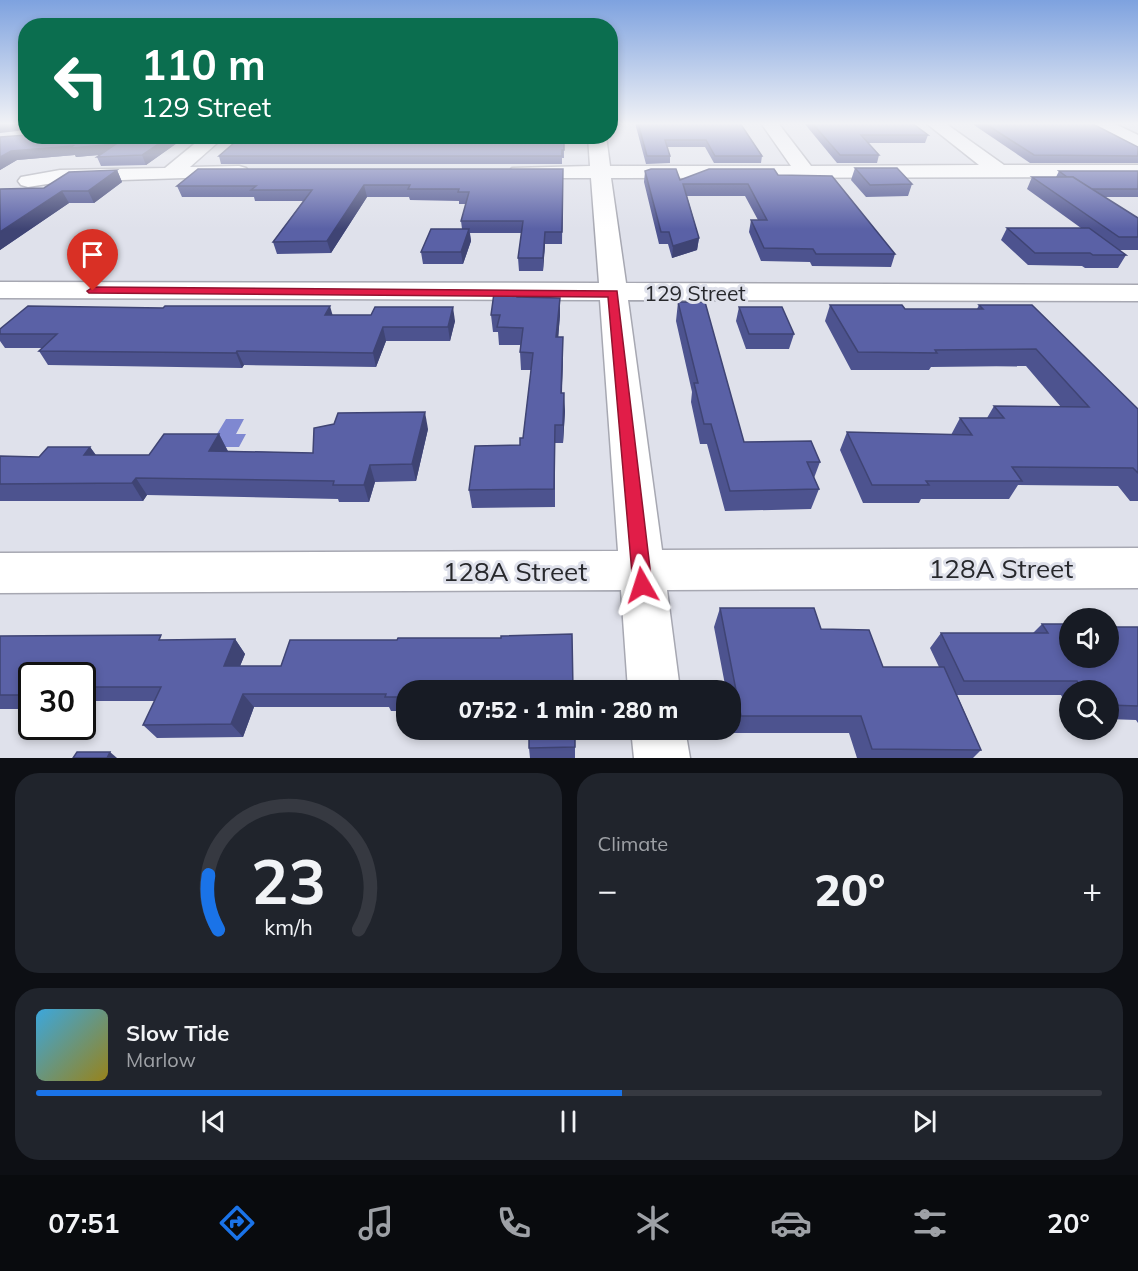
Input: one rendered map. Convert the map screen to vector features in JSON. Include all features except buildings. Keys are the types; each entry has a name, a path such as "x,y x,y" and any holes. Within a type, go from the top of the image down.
{"street":[{"path":"172,172 189,158"},
{"path":"599,158 653,680"},
{"path":"796,158 805,171"},
{"path":"982,158 999,171"},
{"path":"504,172 1138,171"},
{"path":"28,181 60,176 255,172"},
{"name":"129 Street","path":"0,290 1138,293"},
{"name":"128A Street","path":"0,573 1138,568"},
{"path":"660,740 662,758"}],"water":[{"path":"226,419 244,419 236,434 246,434 239,447 209,447"}],"route":[{"path":"93,291 613,293 642,585"}]}
